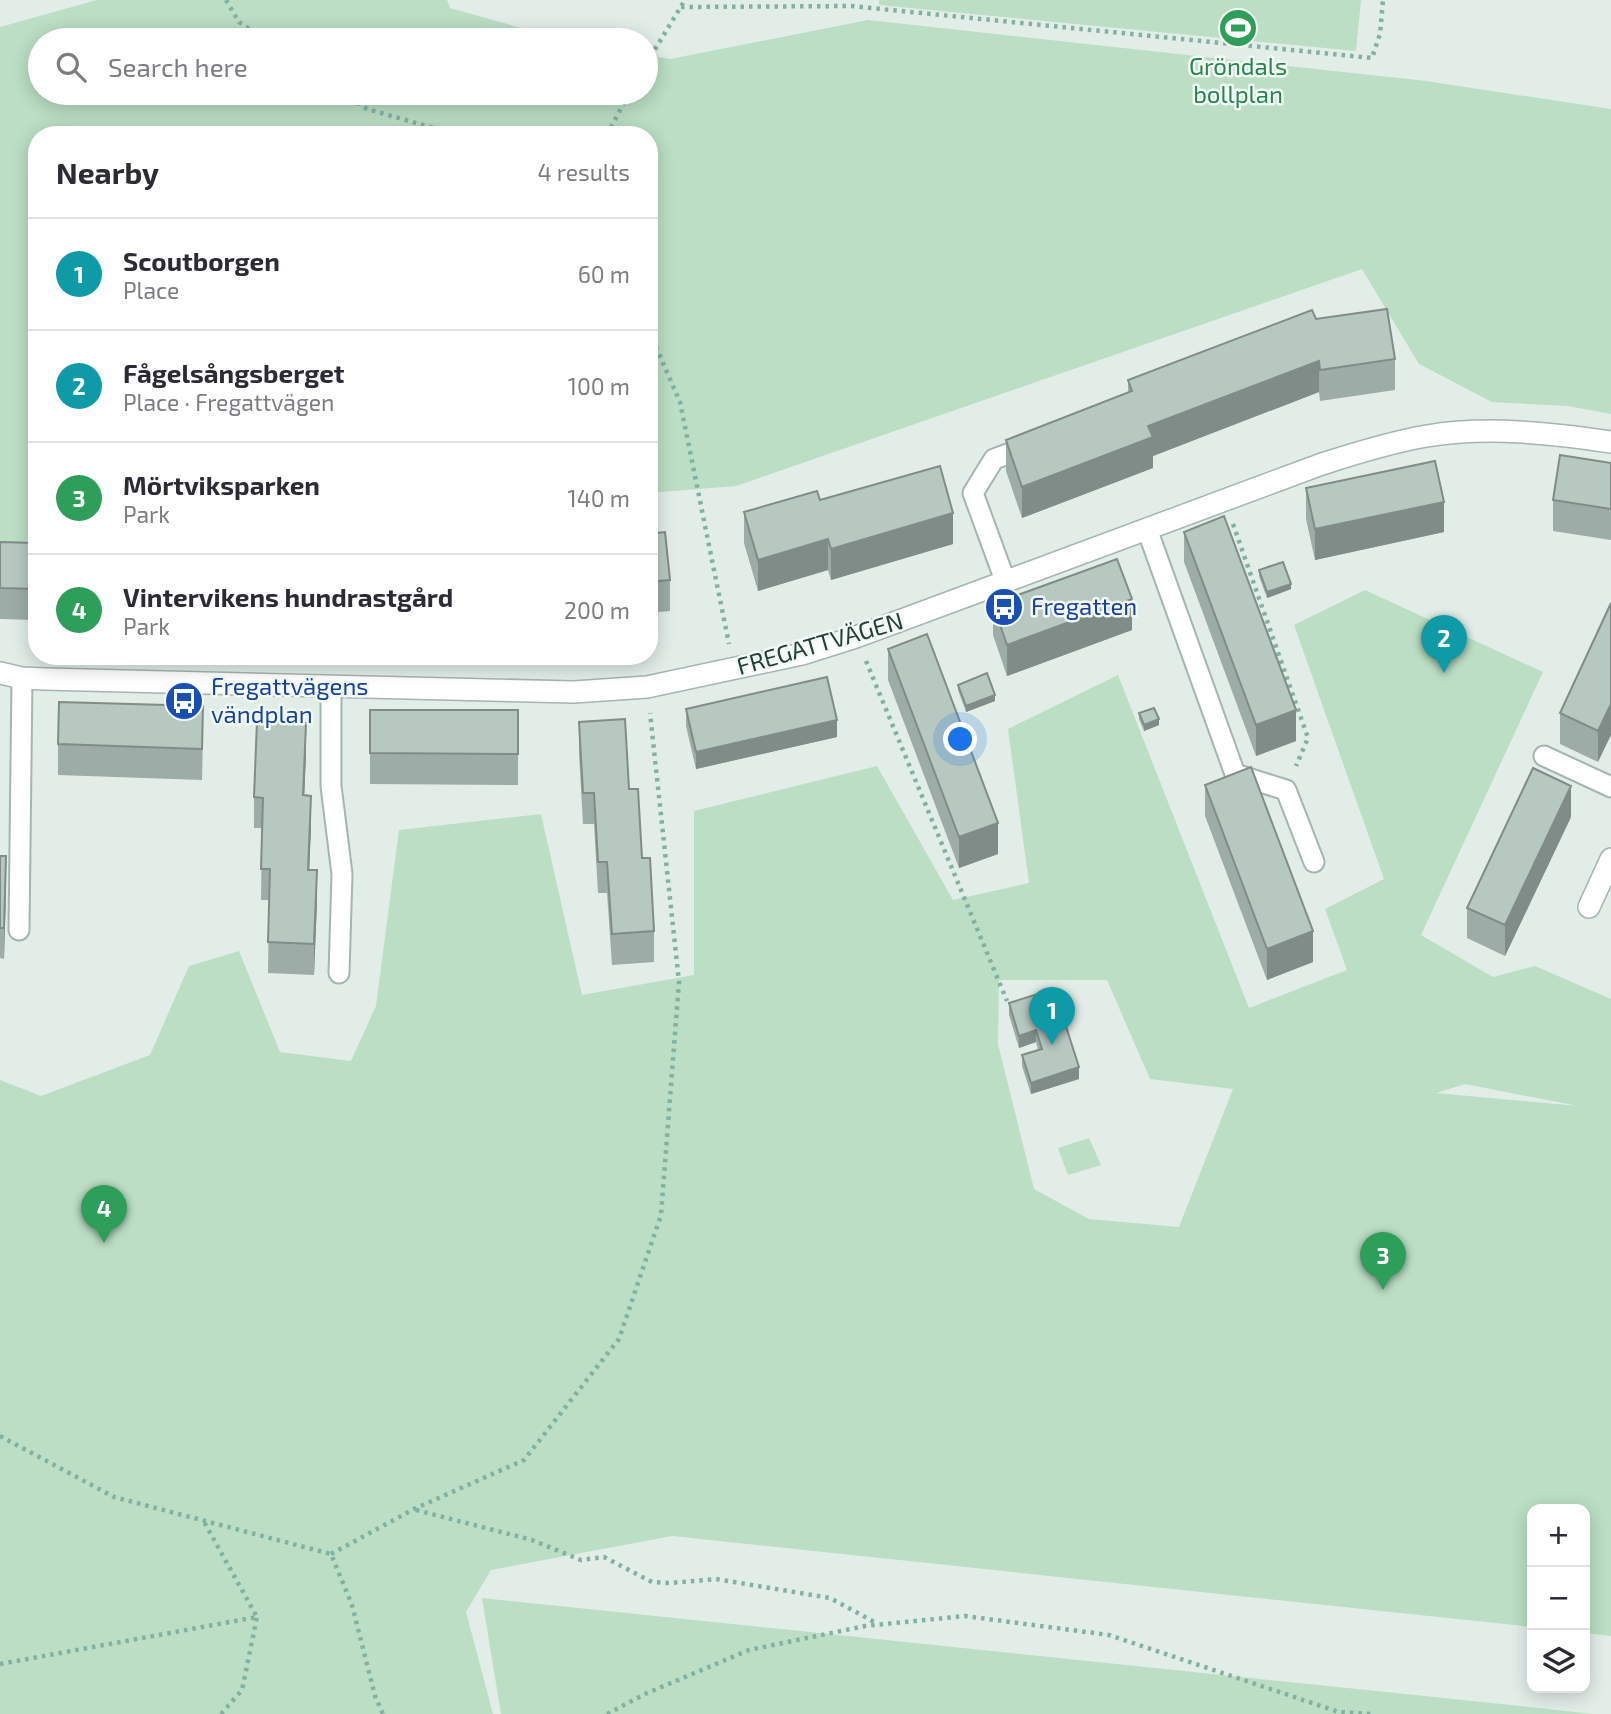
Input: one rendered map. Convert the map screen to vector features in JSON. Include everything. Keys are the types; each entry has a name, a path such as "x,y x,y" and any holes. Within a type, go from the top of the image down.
{"street":[{"name":"FREGATTVÄGEN","path":"0,673 22,678 574,692 648,687 802,654 856,637 1322,464 1384,445 1428,435 1513,432 1611,442"},
{"path":"1589,907 1611,859"}],"lane":[{"path":"1006,583 973,493 994,459 1044,440"},
{"path":"1147,529 1235,774 1286,790 1314,862"},
{"path":"19,930 22,678"},
{"path":"331,686 331,786 342,874 339,973"},
{"path":"1544,756 1611,787"}],"path":[{"path":"226,0 239,22 248,28"},
{"path":"658,44 685,0"},
{"path":"681,7 851,6 1372,58 1380,34 1382,0"},
{"path":"361,105 426,126"},
{"path":"612,126 623,105"},
{"path":"658,352 680,402 734,670"},
{"path":"1224,500 1308,738 1286,790"},
{"path":"856,637 1007,1001"},
{"path":"0,1436 114,1497 331,1553 414,1509 524,1460 619,1339 661,1215 679,982 648,687"},
{"path":"414,1509 532,1540 581,1560 604,1557 652,1582 716,1579 830,1598 878,1625"},
{"path":"202,1520 257,1617 242,1690 221,1714"},
{"path":"331,1553 352,1605 375,1696 383,1714"},
{"path":"607,1714 645,1694 749,1650 878,1625 965,1616 1108,1635 1339,1712 1372,1714"},
{"path":"0,1664 257,1617"}],"green space":[{"path":"97,0 447,0 450,8 521,28 28,28 28,105 658,105 658,57 670,59 868,20 1426,81 1611,109 1611,414 1568,406 1492,402 1419,364 1362,269 736,486 658,492 658,126 28,126 28,541 0,544 0,27"},
{"name":"Gröndals bollplan","path":"879,0 1361,0 1356,51 879,5"},
{"path":"1365,590 1543,672 1421,935 1493,977 1535,966 1611,999 1611,1636 1590,1634 1590,1504 1527,1504 1527,1626 672,1536 491,1570 466,1612 493,1714 0,1714 0,1080 41,1096 150,1055 189,966 239,951 280,1052 351,1061 376,1006 399,830 541,814 582,995 694,975 694,811 877,766 953,900 1029,883 1008,729 1118,675 1249,1008 1347,970 1325,909 1384,879 1294,625","holes":["999,980 1107,980 1150,1079 1233,1089 1179,1227 1089,1219 1034,1189 998,1044","1465,1084 1578,1106 1436,1093"]},
{"path":"1089,1138 1101,1165 1068,1175 1058,1148"},
{"path":"482,1598 1530,1707 1592,1714 501,1714"}],"building":[{"path":"1387,309 1395,359 1320,370 1319,361 1148,426 1153,437 1022,487 1006,440 1132,391 1128,380 1312,310 1316,319"},
{"path":"1560,455 1611,463 1611,509 1553,500"},
{"path":"1435,461 1444,502 1315,529 1306,488"},
{"path":"940,466 953,513 831,549 828,539 758,560 744,512 817,491 820,500"},
{"path":"1224,516 1296,710 1256,725 1184,532"},
{"path":"665,532 670,580 658,581 658,533"},
{"path":"0,542 28,543 28,589 0,588"},
{"path":"1117,559 1132,599 1007,645 993,604"},
{"path":"1283,562 1291,584 1267,592 1259,570"},
{"path":"1611,603 1611,704 1598,731 1560,713"},
{"path":"927,634 998,823 959,837 888,649"},
{"path":"987,673 995,695 966,706 958,685"},
{"path":"827,677 837,720 696,752 686,709"},
{"path":"59,702 203,706 202,749 58,744"},
{"path":"1154,708 1159,719 1144,725 1139,713"},
{"path":"370,710 518,710 518,754 370,753"},
{"path":"625,719 629,789 638,789 642,858 650,858 654,931 612,934 607,862 598,862 594,793 583,793 579,722"},
{"path":"257,721 306,723 303,795 311,796 308,870 317,870 314,944 268,942 270,869 261,869 263,798 254,797"},
{"path":"1251,767 1313,931 1267,949 1205,785"},
{"path":"1533,768 1571,786 1505,925 1467,908"},
{"path":"0,856 6,856 4,928 0,928"},
{"path":"1054,989 1079,1067 1031,1083 1022,1055 1042,1049 1036,1030 1019,1036 1009,1003"}],"place":[{"name":"Gröndals bollplan","path":"1238,28"},
{"name":"Fregatten","path":"1004,607"},
{"name":"Fågelsångsberget","path":"1444,673"},
{"name":"Fregattvägens vändplan","path":"184,701"},
{"name":"Scoutborgen","path":"1052,1045"},
{"name":"Vintervikens hundrastgård","path":"104,1243"},
{"name":"Mörtviksparken","path":"1383,1290"}]}
